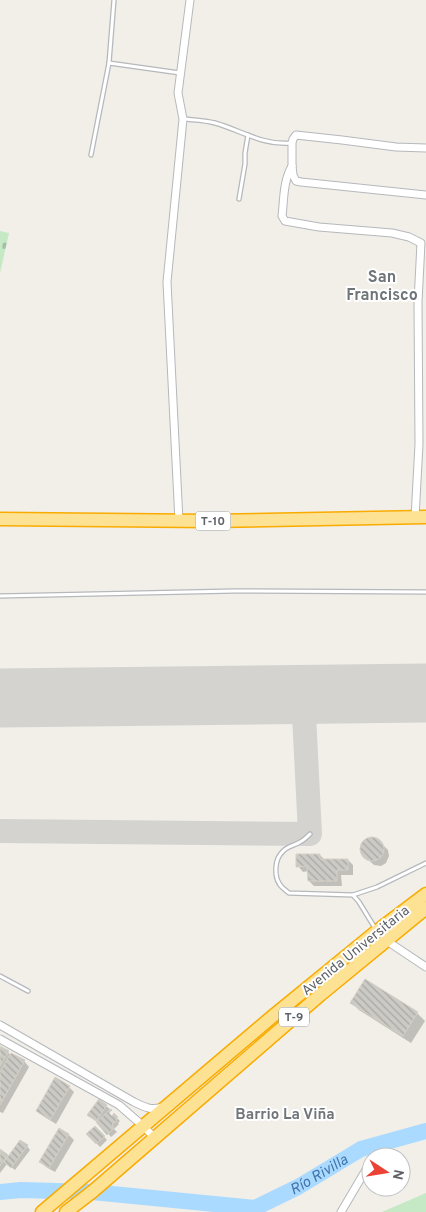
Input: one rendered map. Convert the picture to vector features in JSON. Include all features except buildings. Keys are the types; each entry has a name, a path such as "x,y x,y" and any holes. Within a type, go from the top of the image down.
{"highway":[{"name":"T-10","path":"0,519 180,521 421,518"},
{"name":"Avenida Universitaria","path":"165,1128 320,995 426,894"},
{"name":"Avenida Universitaria","path":"151,1113 169,1105 273,1016 381,936 426,908"},
{"name":"T-9","path":"42,1212 143,1126 151,1113"},
{"name":"T-9","path":"66,1212 92,1192 165,1128"}],"street":[{"path":"180,521 167,282 182,119 178,92 190,0"},
{"path":"426,148 396,147 304,136 296,136 292,139 294,178 300,182 426,194"},
{"path":"292,166 286,181 282,216 286,221 319,228 392,234 409,237 421,243 418,302 421,518"},
{"path":"381,936 426,967"},
{"path":"0,1025 134,1102 151,1113 165,1128"},
{"path":"12,1045 17,1035"},
{"path":"0,1039 119,1105 154,1137"},
{"path":"341,1212 361,1178"}],"lane":[{"path":"91,155 109,63 114,0"},
{"path":"109,63 181,74"},
{"path":"182,119 214,122 274,143 292,143"},
{"path":"239,199 248,135"},
{"path":"0,596 234,591 426,592"},
{"path":"310,834 301,842 288,847 277,859 275,869 277,880 281,887 289,893 353,895 377,887 426,863"},
{"path":"353,895 381,936"},
{"path":"0,976 28,991"}],"green space":[{"path":"0,231 9,233 0,273"},
{"path":"426,1193 426,1212 382,1212"}],"waterway":[{"name":"Río Rivilla","path":"0,1192 21,1190 92,1192 255,1208 298,1187 361,1149 426,1131"}],"taxiway":[{"path":"0,831 310,834 303,695"}],"runway":[{"path":"0,698 426,693"}],"district":[{"name":"San Francisco","path":"382,285"},
{"name":"Barrio La Viña","path":"285,1114"}]}
